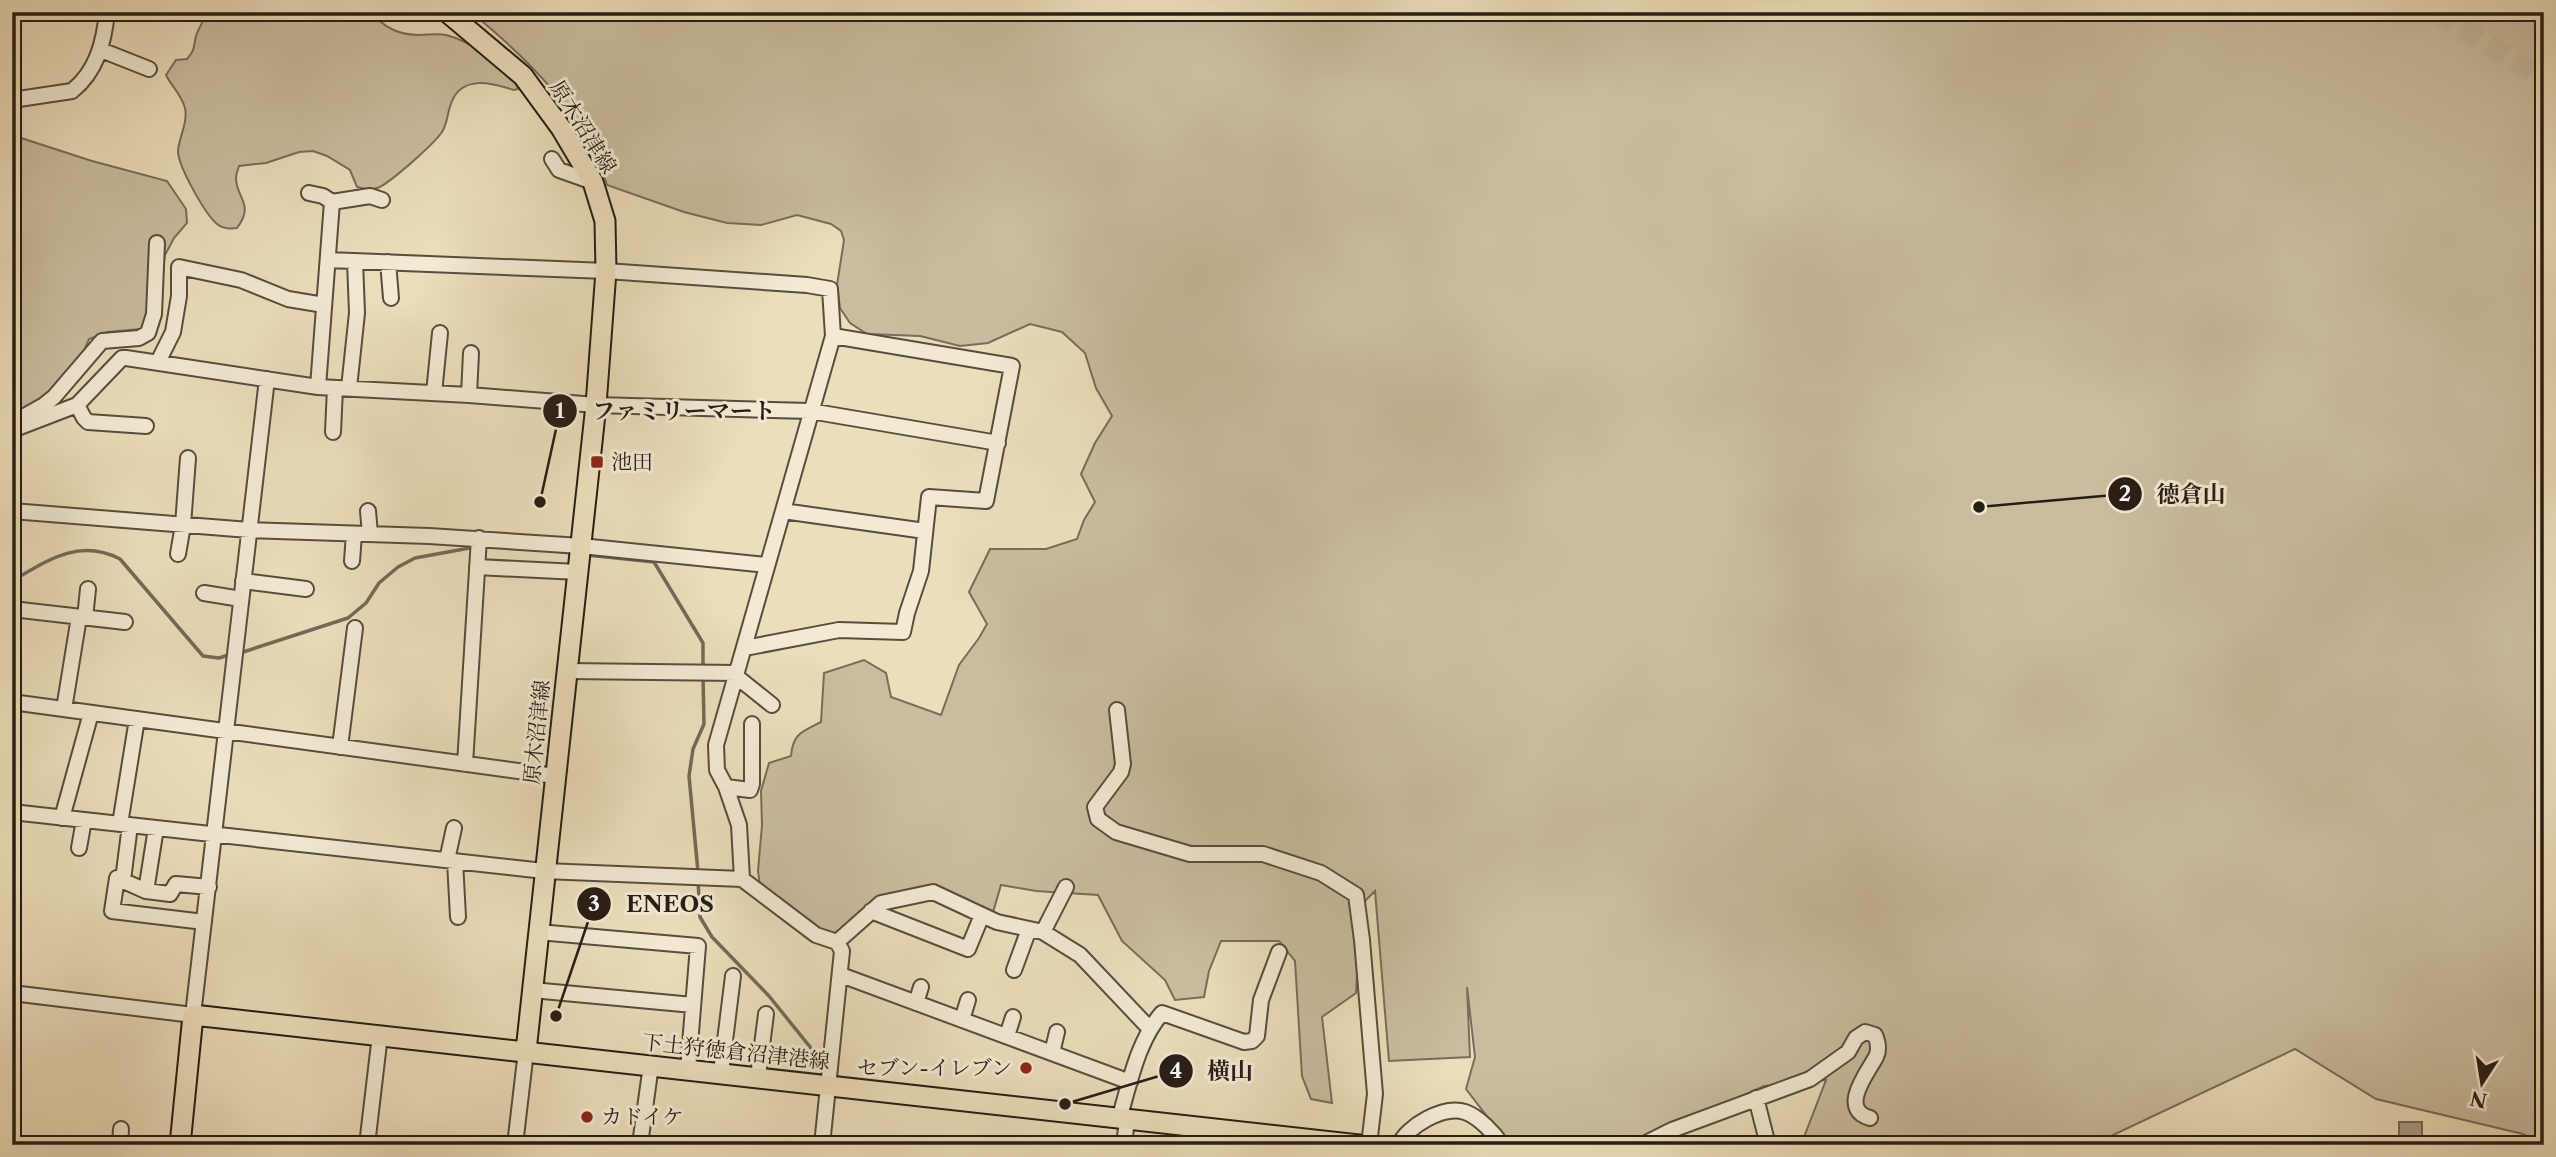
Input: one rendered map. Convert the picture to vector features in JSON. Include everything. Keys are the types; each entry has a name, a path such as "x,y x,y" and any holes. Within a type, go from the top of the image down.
{"main road":[{"name":"原木沼津線","path":"447,12 523,76 561,128 593,182 605,221 606,271 596,405 526,1051"},
{"path":"180,1145 193,1015 526,1051"},
{"name":"下土狩徳倉沼津港線","path":"526,1051 1359,1145"}],"street":[{"path":"12,100 72,91 85,78 101,50 107,12"},
{"path":"101,50 149,69"},
{"path":"552,159 559,170 593,182"},
{"path":"309,193 323,196 332,202 370,196 382,200"},
{"path":"318,387 332,202"},
{"path":"12,423 54,397 102,341 139,338 148,333 154,314 157,243"},
{"path":"328,260 606,271 807,285 830,289 833,336 716,745 717,770 739,825 742,879"},
{"path":"332,432 357,313 355,261"},
{"path":"388,262 391,298"},
{"path":"158,362 173,331 179,296 178,267 241,280 288,299 324,305"},
{"path":"434,393 440,332"},
{"path":"745,648 839,630 903,632 921,571 929,497 986,501 1012,366 833,336"},
{"path":"469,395 471,353"},
{"path":"12,430 77,405 122,358 318,387 596,405 810,411 998,443"},
{"path":"12,993 193,1015 267,379"},
{"path":"77,405 88,422 146,426"},
{"path":"178,554 188,458"},
{"path":"783,510 925,531"},
{"path":"12,511 249,530 370,534 580,556 767,565"},
{"path":"368,512 370,534"},
{"path":"352,561 354,534"},
{"path":"465,764 478,545"},
{"path":"477,567 580,556"},
{"path":"243,581 306,589"},
{"path":"64,709 88,589"},
{"path":"204,593 241,599"},
{"path":"12,609 125,622"},
{"path":"340,747 355,628"},
{"path":"567,671 737,675 772,705"},
{"path":"12,702 555,776"},
{"path":"1117,710 1123,764 1121,772 1095,807 1098,819 1116,832 1190,854 1263,854 1321,873 1356,895 1375,1094 1369,1145"},
{"path":"62,818 91,713"},
{"path":"123,880 125,825 137,719"},
{"path":"726,787 750,790 752,723"},
{"path":"12,813 544,871 742,879 816,935 837,942 842,951 822,1145"},
{"path":"79,848 84,820"},
{"path":"146,891 156,828"},
{"path":"454,828 451,861 458,917"},
{"path":"204,922 112,911 117,877 146,891 170,894 176,884 209,887"},
{"path":"1014,970 1066,887"},
{"path":"837,942 881,902 933,892 997,922 1036,931 1080,955 1149,1028"},
{"path":"871,911 968,949 982,915"},
{"path":"538,932 698,946 688,1069"},
{"path":"1124,1145 1123,1119 1130,1082 1149,1028 1162,1013 1244,1042 1252,1041 1257,1036 1261,1000 1279,952"},
{"path":"841,975 1130,1082"},
{"path":"721,1073 733,976"},
{"path":"916,1003 920,986"},
{"path":"532,990 693,1005"},
{"path":"962,1020 968,1000"},
{"path":"758,1077 766,1014"},
{"path":"1007,1036 1013,1017"},
{"path":"1052,1053 1057,1032"},
{"path":"1642,1145 1674,1137 1756,1098 1810,1079 1848,1052 1856,1038 1865,1032 1875,1035 1879,1045 1877,1056 1859,1083 1856,1100 1857,1108 1863,1116 1870,1118"},
{"path":"367,1145 380,1035"},
{"path":"515,1145 526,1051"},
{"path":"641,1137 651,1065"},
{"path":"1756,1098 1768,1145"},
{"path":"1399,1145 1418,1123 1449,1111 1465,1112 1494,1133 1502,1145"},
{"path":"120,1145 121,1129"}],"shaded area":[{"path":"203,12 373,12 381,22 399,32 412,35 443,34 465,42 498,64 518,89 479,83 463,87 452,101 444,129 437,138 394,177 380,187 370,190 357,187 350,170 313,151 299,152 266,163 239,166 236,176 245,207 244,213 237,228 224,228 217,224 206,210 182,167 178,151 185,108 166,75 176,60 187,59 192,52"},
{"path":"471,12 2544,12 2544,1145 2523,1134 2376,1099 2295,1049 2092,1145 1801,1145 1826,1080 1764,1086 1632,1145 1509,1145 1466,1089 1475,1057 1467,987 1470,1057 1389,1061 1375,891 1361,905 1356,993 1322,1017 1332,1103 1311,1099 1302,1076 1295,961 1279,941 1221,941 1209,971 1204,997 1175,1000 1165,980 1122,941 1098,895 1036,891 1001,885 991,919 930,889 890,894 837,942 761,893 758,871 762,825 761,791 769,763 791,756 796,738 821,722 824,673 864,660 886,673 891,697 941,715 959,665 987,624 969,592 990,549 1046,549 1077,539 1095,502 1081,474 1095,443 1112,416 1096,388 1085,353 1062,332 1030,324 988,343 960,346 920,336 867,334 850,323 840,308 837,285 844,240 841,231 831,224 797,215 761,225 727,223 684,212 607,185 584,134 552,89 513,48"},
{"path":"12,133 92,161 167,181 186,209 187,223 174,238 165,255 156,308 141,329 108,332 89,339 70,382 12,415"},
{"path":"2399,1122 2422,1122 2422,1145 2394,1145 2395,1137 2399,1137"}],"waterway":[{"path":"240,653 348,618 366,603 379,583 398,567 415,558 475,547"},
{"path":"545,550 572,553"},
{"path":"12,581 64,554 77,551 105,553 120,559 203,656 219,658 229,655"},
{"path":"587,555 654,562 703,643 703,669"},
{"path":"698,872 689,776 693,749 704,724 703,676"},
{"path":"698,880 700,917 712,937 769,996 823,1063"}],"tunnel":[{"path":"2435,12 2544,79"}],"place":[{"name":"池田","path":"597,462"},
{"name":"ファミリーマート","path":"540,502"},
{"name":"徳倉山","path":"1979,507"},
{"name":"ENEOS","path":"556,1016"},
{"name":"セブン-イレブン","path":"1026,1068"},
{"name":"横山","path":"1065,1104"},
{"name":"カドイケ","path":"587,1117"}]}
